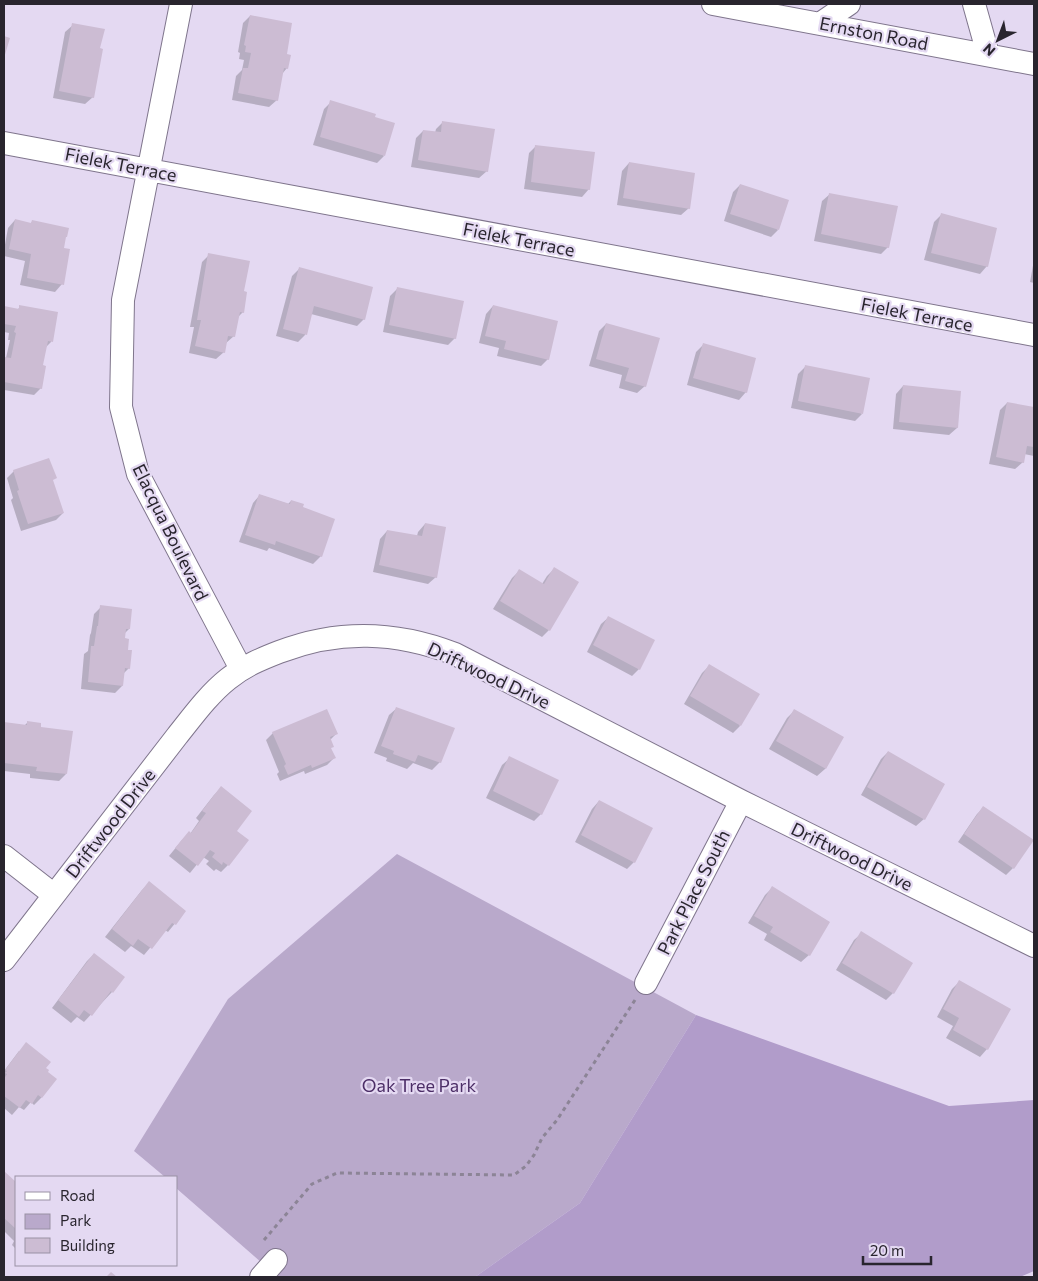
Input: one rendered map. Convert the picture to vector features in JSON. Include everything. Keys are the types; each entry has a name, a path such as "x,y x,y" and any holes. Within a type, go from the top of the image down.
{"street":[{"name":"Elacqua Boulevard","path":"181,4 123,300 121,407 138,474 241,669"},
{"name":"Ernston Road","path":"713,4 1034,64"},
{"path":"821,23 849,4"},
{"path":"974,4 988,54"},
{"name":"Fielek Terrace","path":"4,143 1034,336"},
{"name":"Driftwood Drive","path":"4,960 196,712 227,680 241,669 258,660 285,650 327,638 370,635 426,644 455,654 741,801 1034,946"},
{"name":"Park Place South","path":"646,983 741,801"},
{"path":"4,856 54,895"},
{"path":"261,1277 276,1260"}],"path":[{"path":"276,1260 260,1244 312,1184 337,1172 514,1175 526,1166 534,1155 542,1138 557,1120 646,983"}],"green space":[{"name":"Oak Tree Park","path":"397,854 696,1015 580,1203 475,1277 278,1277 178,1190 178,1176 164,1176 134,1151 228,999"}],"shaded area":[{"path":"696,1015 949,1106 1034,1100 1034,1271 1020,1277 475,1277 580,1203"}],"building":[{"path":"250,15 292,23 287,54 291,55 288,69 284,68 278,101 238,93 243,68 248,68 251,53 245,52 246,46 244,45"},
{"path":"72,23 105,29 100,48 103,49 94,98 59,91"},
{"path":"4,36 10,38 4,58"},
{"path":"330,100 376,114 375,117 395,123 385,156 320,137"},
{"path":"442,121 495,129 488,172 418,160 423,130 441,132"},
{"path":"535,145 595,152 590,190 531,182"},
{"path":"629,162 695,173 690,209 623,198"},
{"path":"740,184 789,200 779,230 730,214"},
{"path":"829,193 898,206 889,248 821,234"},
{"path":"941,213 997,228 988,267 931,253"},
{"path":"15,219 31,223 32,220 69,228 64,248 70,249 64,285 27,278 31,254 9,249"},
{"path":"208,253 250,261 244,291 247,292 244,313 240,312 235,337 228,336 225,353 195,346 201,320 197,320"},
{"path":"299,267 373,287 365,320 314,306 307,335 283,329"},
{"path":"397,287 464,301 456,339 389,325"},
{"path":"19,305 58,312 53,342 48,341 43,365 46,366 42,389 4,382 4,357 11,358 16,326 4,324 4,306 19,309"},
{"path":"493,305 558,321 549,360 504,349 506,341 485,336"},
{"path":"606,323 660,338 646,387 625,381 629,368 596,359"},
{"path":"703,343 756,358 747,393 693,378"},
{"path":"805,365 870,378 863,414 798,401"},
{"path":"903,385 961,391 958,428 899,422"},
{"path":"1007,402 1034,407 1034,447 1027,446 1024,463 996,457"},
{"path":"49,458 57,478 53,480 64,513 28,524 17,491 19,490 13,470"},
{"path":"259,494 290,504 291,500 304,504 303,507 335,519 322,557 276,541 275,545 245,535"},
{"path":"425,523 446,527 437,578 379,565 387,530 422,536"},
{"path":"554,567 579,582 550,631 500,601 519,569 544,584"},
{"path":"100,605 132,609 130,629 126,629 125,638 129,639 128,650 132,650 130,669 125,668 123,686 88,682 91,646 94,646"},
{"path":"608,616 655,640 640,670 593,645"},
{"path":"709,664 760,694 741,726 690,696"},
{"path":"396,707 455,728 441,763 418,755 415,762 393,754 394,751 381,746"},
{"path":"327,709 338,734 330,737 334,747 331,748 336,758 312,768 311,765 288,775 284,766 286,764 272,732"},
{"path":"794,709 844,737 826,769 776,741"},
{"path":"27,721 41,723 41,727 73,731 67,774 36,771 37,767 4,763 4,722 27,725"},
{"path":"888,751 945,784 925,820 867,787"},
{"path":"509,756 559,780 542,815 493,791"},
{"path":"221,786 252,811 237,831 249,840 229,866 223,862 222,865 212,857 215,853 210,850 198,866 175,848 189,831 191,833 206,813 202,811"},
{"path":"599,800 653,828 635,863 581,835"},
{"path":"983,806 1034,840 1014,869 964,834"},
{"path":"149,881 186,911 176,925 172,923 152,949 138,939 133,946 112,929"},
{"path":"772,886 830,922 810,956 770,932 773,927 754,916"},
{"path":"861,931 913,963 894,994 842,963"},
{"path":"94,953 125,977 113,993 111,991 92,1016 84,1010 79,1017 58,1000"},
{"path":"959,980 1011,1009 988,1050 953,1030 959,1018 943,1009"},
{"path":"26,1042 51,1062 46,1068 57,1079 42,1098 38,1095 32,1104 26,1100 20,1108 4,1096 4,1079 7,1074 5,1070"},
{"path":"4,1171 15,1181 15,1228 4,1218"},
{"path":"111,1272 117,1277 106,1277"}]}
